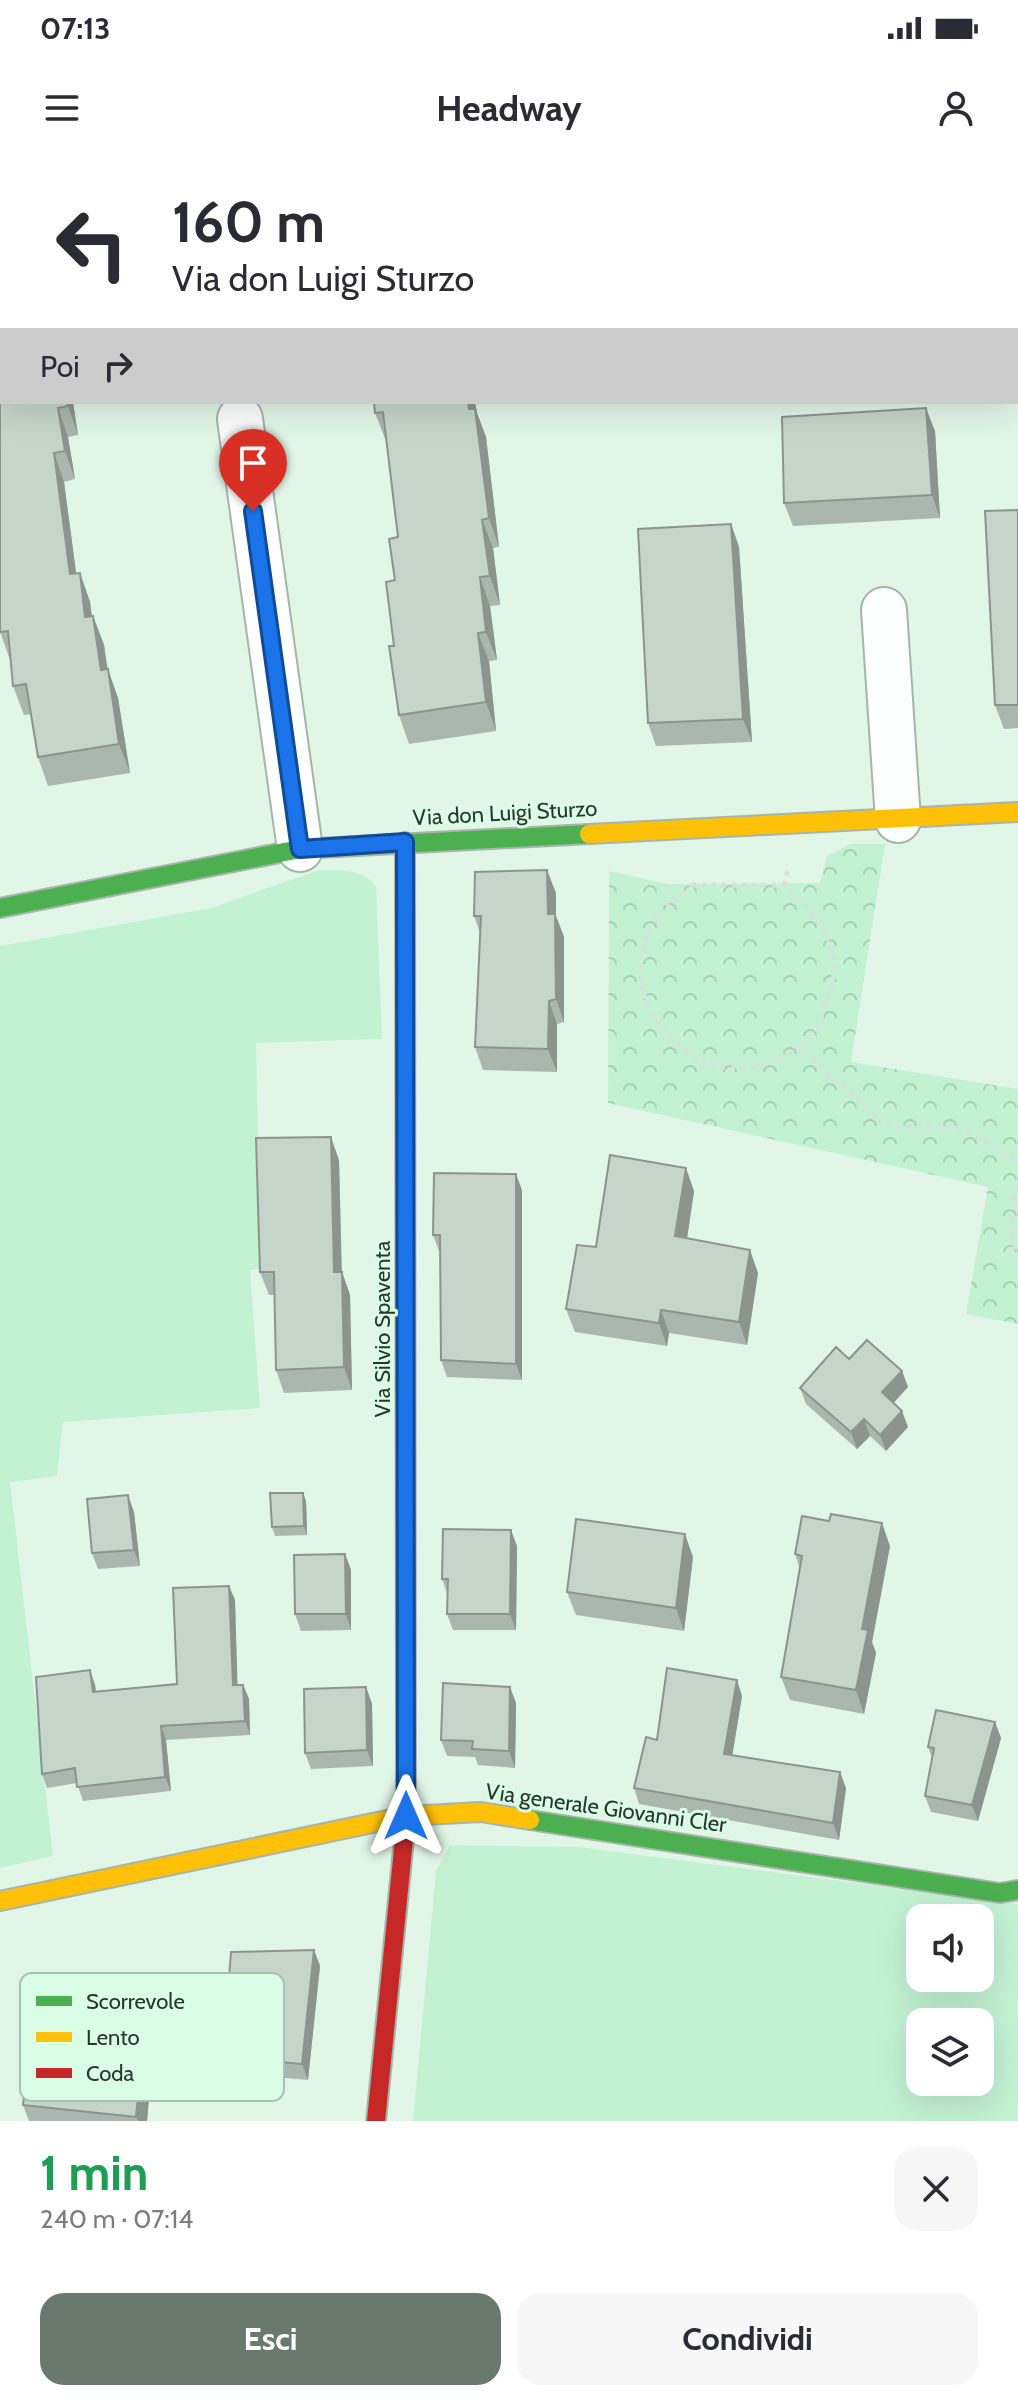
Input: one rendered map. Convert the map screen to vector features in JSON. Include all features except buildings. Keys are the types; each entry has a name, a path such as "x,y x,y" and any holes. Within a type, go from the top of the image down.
{"street":[{"path":"240,419 300,849"},
{"path":"884,610 898,820"},
{"name":"Via don Luigi Sturzo","path":"0,908 300,849 1018,812"},
{"name":"Via Silvio Spaventa","path":"376,2121 406,1816 405,842"},
{"name":"Via generale Giovanni Cler","path":"0,1901 406,1816 481,1812 1009,1891"}],"path":[{"path":"692,885 784,885 814,910 831,944 835,977 814,1032 798,1045 783,1057 746,1068 705,1063 671,1042 647,1009 641,954 657,916 692,885"},
{"path":"798,1045 884,1124 902,1130 946,1126 969,1134 1018,1163"},
{"path":"1018,1187 1011,1205 1012,1246 1018,1256"}],"green space":[{"path":"850,844 885,844 851,1062 1018,1089 1018,1324 966,1314 988,1187 608,1103 609,871 668,884 820,883 827,856"},
{"path":"319,870 357,873 376,886 382,1039 256,1043 261,1269 250,1270 260,1408 63,1422 57,1476 10,1482 53,1856 0,1868 0,946 211,908"},
{"path":"450,1845 578,1847 1018,1904 1018,2121 413,2121 436,1871"}],"traffic: fast":[{"path":"0,908 300,849 589,834"},
{"path":"405,842 406,1819"},
{"path":"530,1820 1000,1893 1018,1890"}],"traffic: slow":[{"path":"589,834 1018,812"},
{"path":"0,1901 406,1816 481,1812 530,1820"}],"traffic: jam":[{"path":"376,2121 406,1819"}],"route":[{"path":"253,511 300,849 405,842 406,1816"}]}
